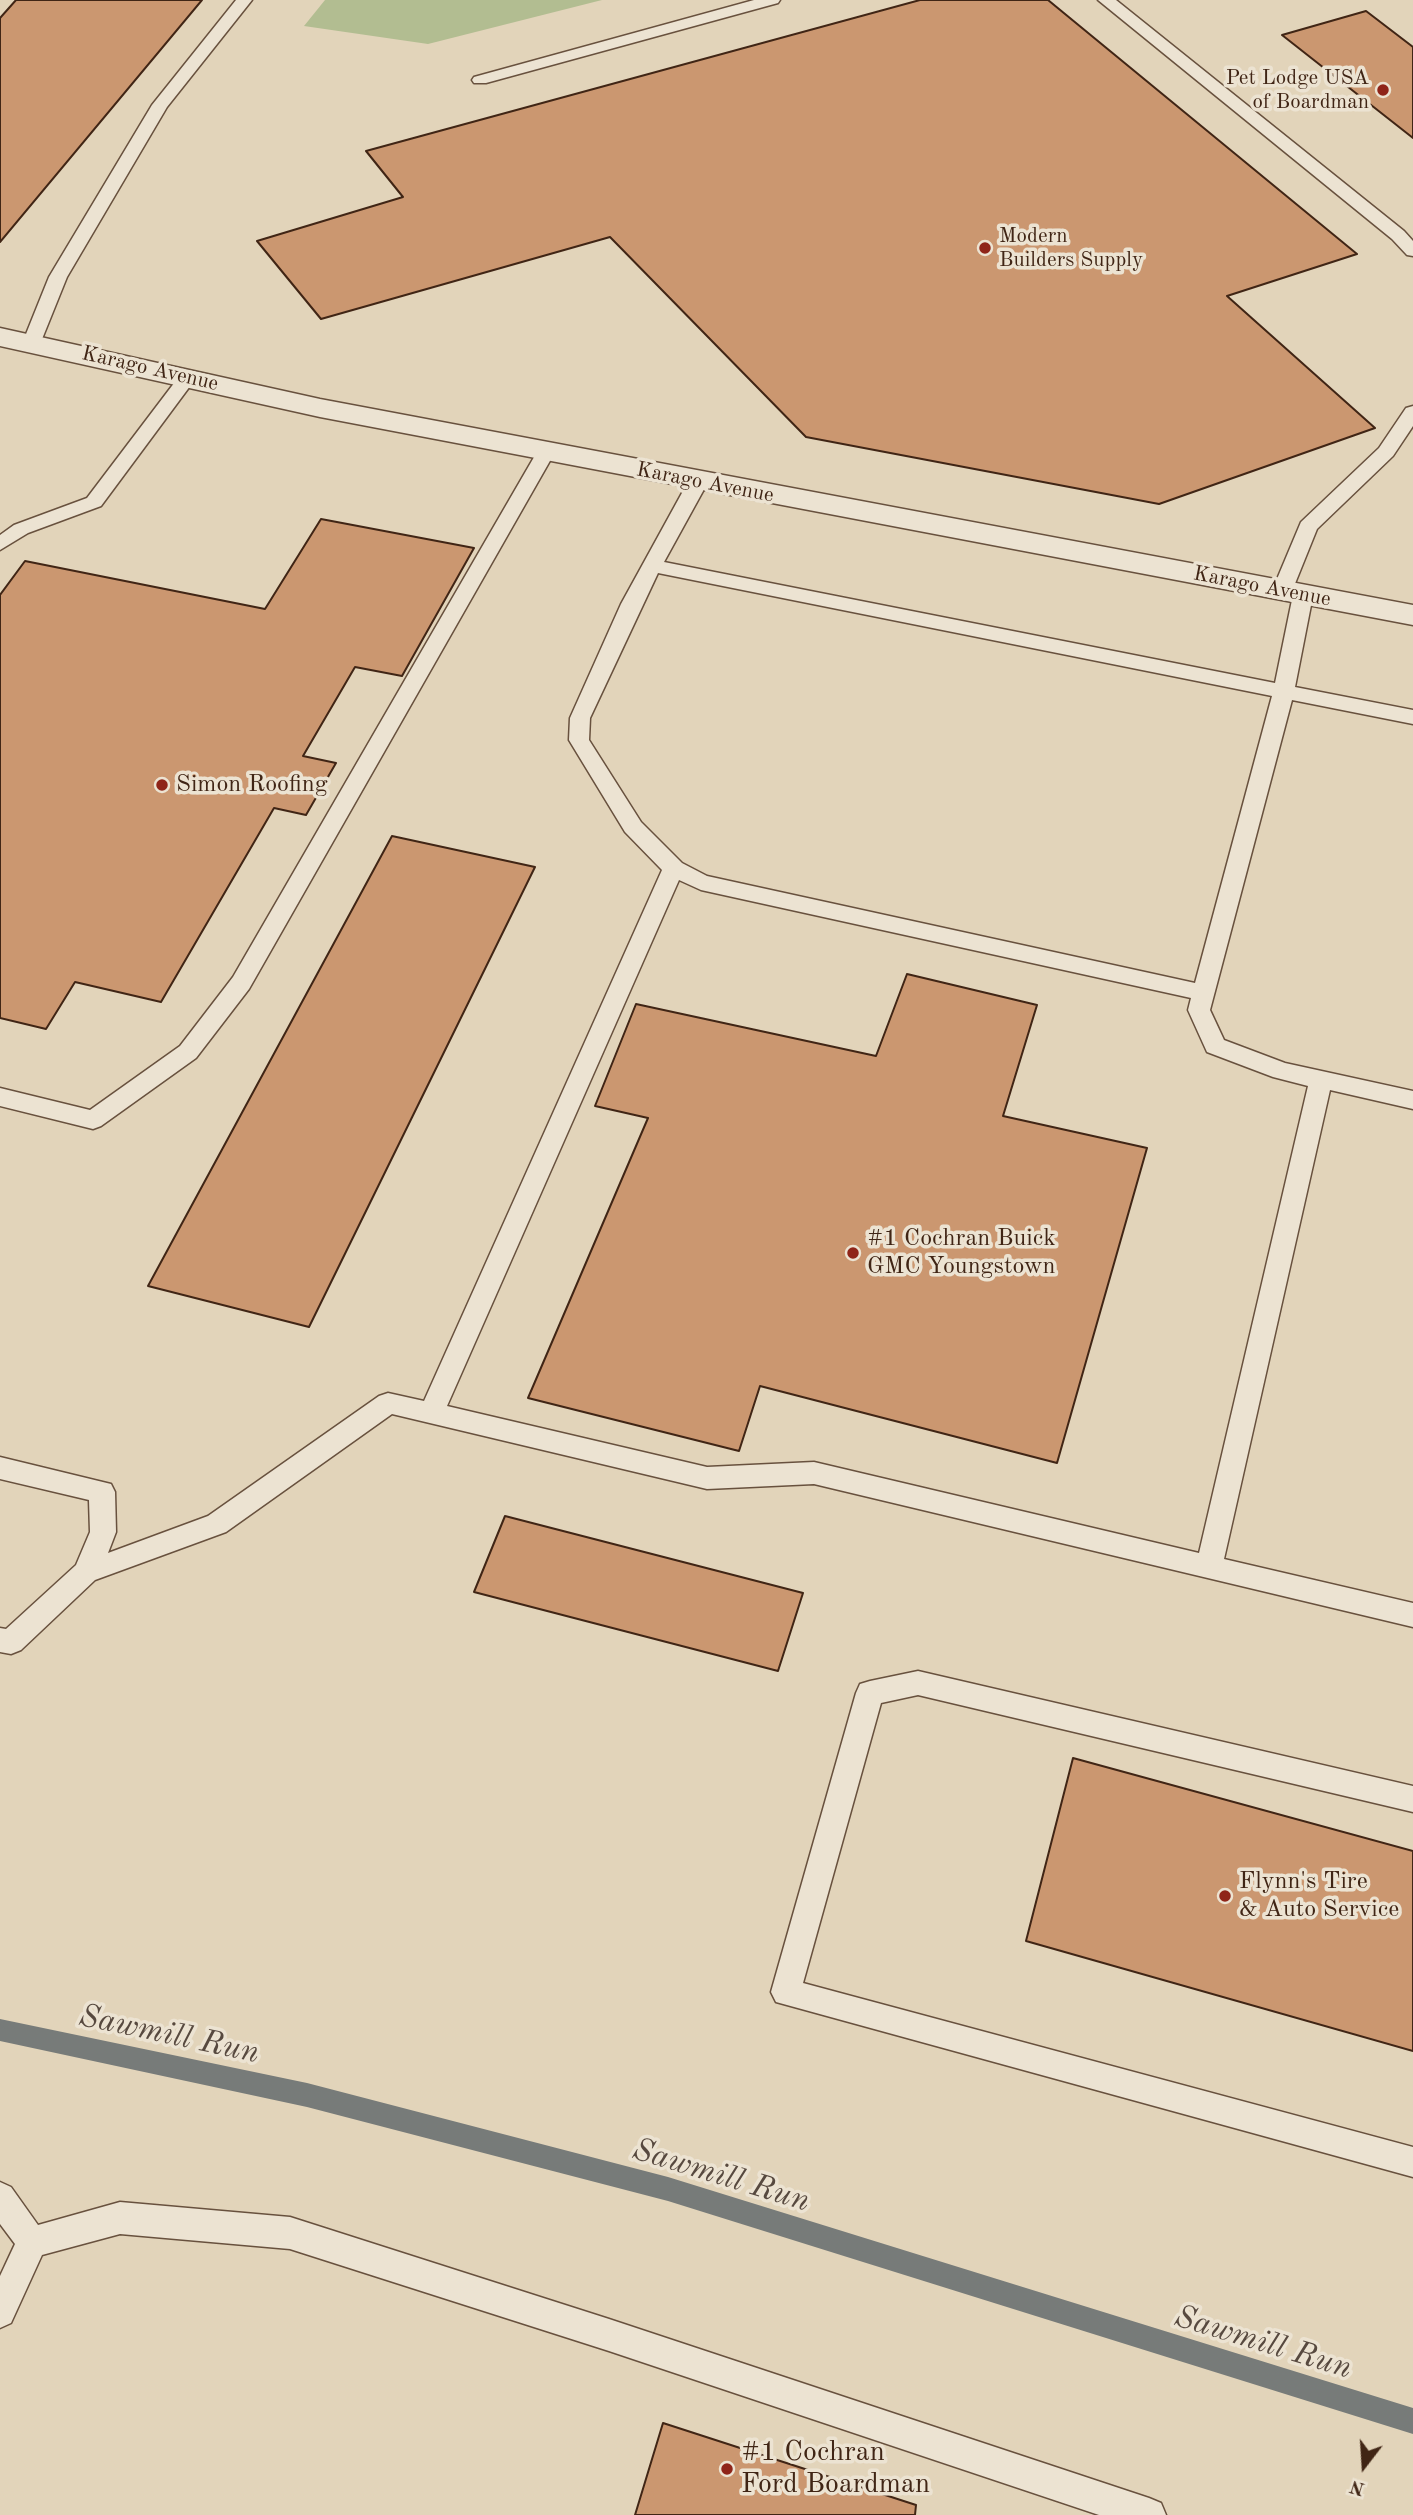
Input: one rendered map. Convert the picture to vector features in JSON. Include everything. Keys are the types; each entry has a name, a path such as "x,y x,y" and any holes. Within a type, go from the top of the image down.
{"street":[{"name":"Karago Avenue","path":"0,337 320,408 698,482 1413,615"}],"lane":[{"path":"31,344 58,277 160,105 244,0"},
{"path":"480,80 772,0"},
{"path":"1106,0 1398,235 1413,251"},
{"path":"0,544 21,529 93,502 187,378"},
{"path":"1413,412 1386,452 1308,526 1292,593 1284,691 1199,1010 1215,1046 1281,1071 1413,1100"},
{"path":"0,1097 93,1120 188,1052 241,983 546,452"},
{"path":"698,482 631,604 580,718 579,740 633,827 674,868 701,882 1204,993"},
{"path":"652,566 1413,717"},
{"path":"431,1413 674,868"},
{"path":"1209,1566 1321,1079"},
{"path":"0,1640 11,1642 86,1572 217,1524 388,1403 707,1478 814,1473 1413,1615"},
{"path":"0,1468 103,1492 103,1532 86,1572"},
{"path":"1413,1799 918,1683 870,1693 786,1992 1413,2162"},
{"path":"0,2198 32,2242"},
{"path":"32,2242 120,2218 290,2234 609,2335 1149,2515"},
{"path":"0,2312 32,2242"}],"green space":[{"path":"325,0 602,0 428,44 304,26"}],"building":[{"path":"16,0 202,0 0,242 0,18"},
{"name":"Modern Builders Supply","path":"920,0 1048,0 1357,254 1227,296 1375,428 1159,504 806,437 610,237 321,319 257,241 403,197 366,151"},
{"name":"Pet Lodge USA of Boardman","path":"1366,11 1413,47 1413,138 1282,35"},
{"name":"Simon Roofing","path":"321,519 474,548 402,676 355,667 303,756 336,763 306,815 274,808 161,1002 75,982 46,1029 0,1018 0,595 25,561 265,609"},
{"path":"392,836 535,867 309,1327 148,1286"},
{"name":"#1 Cochran Buick GMC Youngstown","path":"907,974 1037,1005 1003,1116 1147,1148 1057,1463 760,1386 739,1451 528,1398 648,1118 595,1106 636,1004 876,1056"},
{"path":"505,1516 803,1593 778,1671 474,1592"},
{"name":"Flynn's Tire & Auto Service","path":"1073,1758 1413,1851 1413,2051 1026,1941"},
{"name":"#1 Cochran Ford Boardman","path":"663,2423 916,2505 915,2515 635,2515"}],"waterway":[{"name":"Sawmill Run","path":"0,2030 307,2095 668,2189 1413,2421"}],"place":[{"name":"Pet Lodge USA of Boardman","path":"1383,90"},
{"name":"Modern Builders Supply","path":"985,248"},
{"name":"Simon Roofing","path":"162,785"},
{"name":"#1 Cochran Buick GMC Youngstown","path":"853,1253"},
{"name":"Flynn's Tire & Auto Service","path":"1225,1896"},
{"name":"#1 Cochran Ford Boardman","path":"727,2469"}]}
